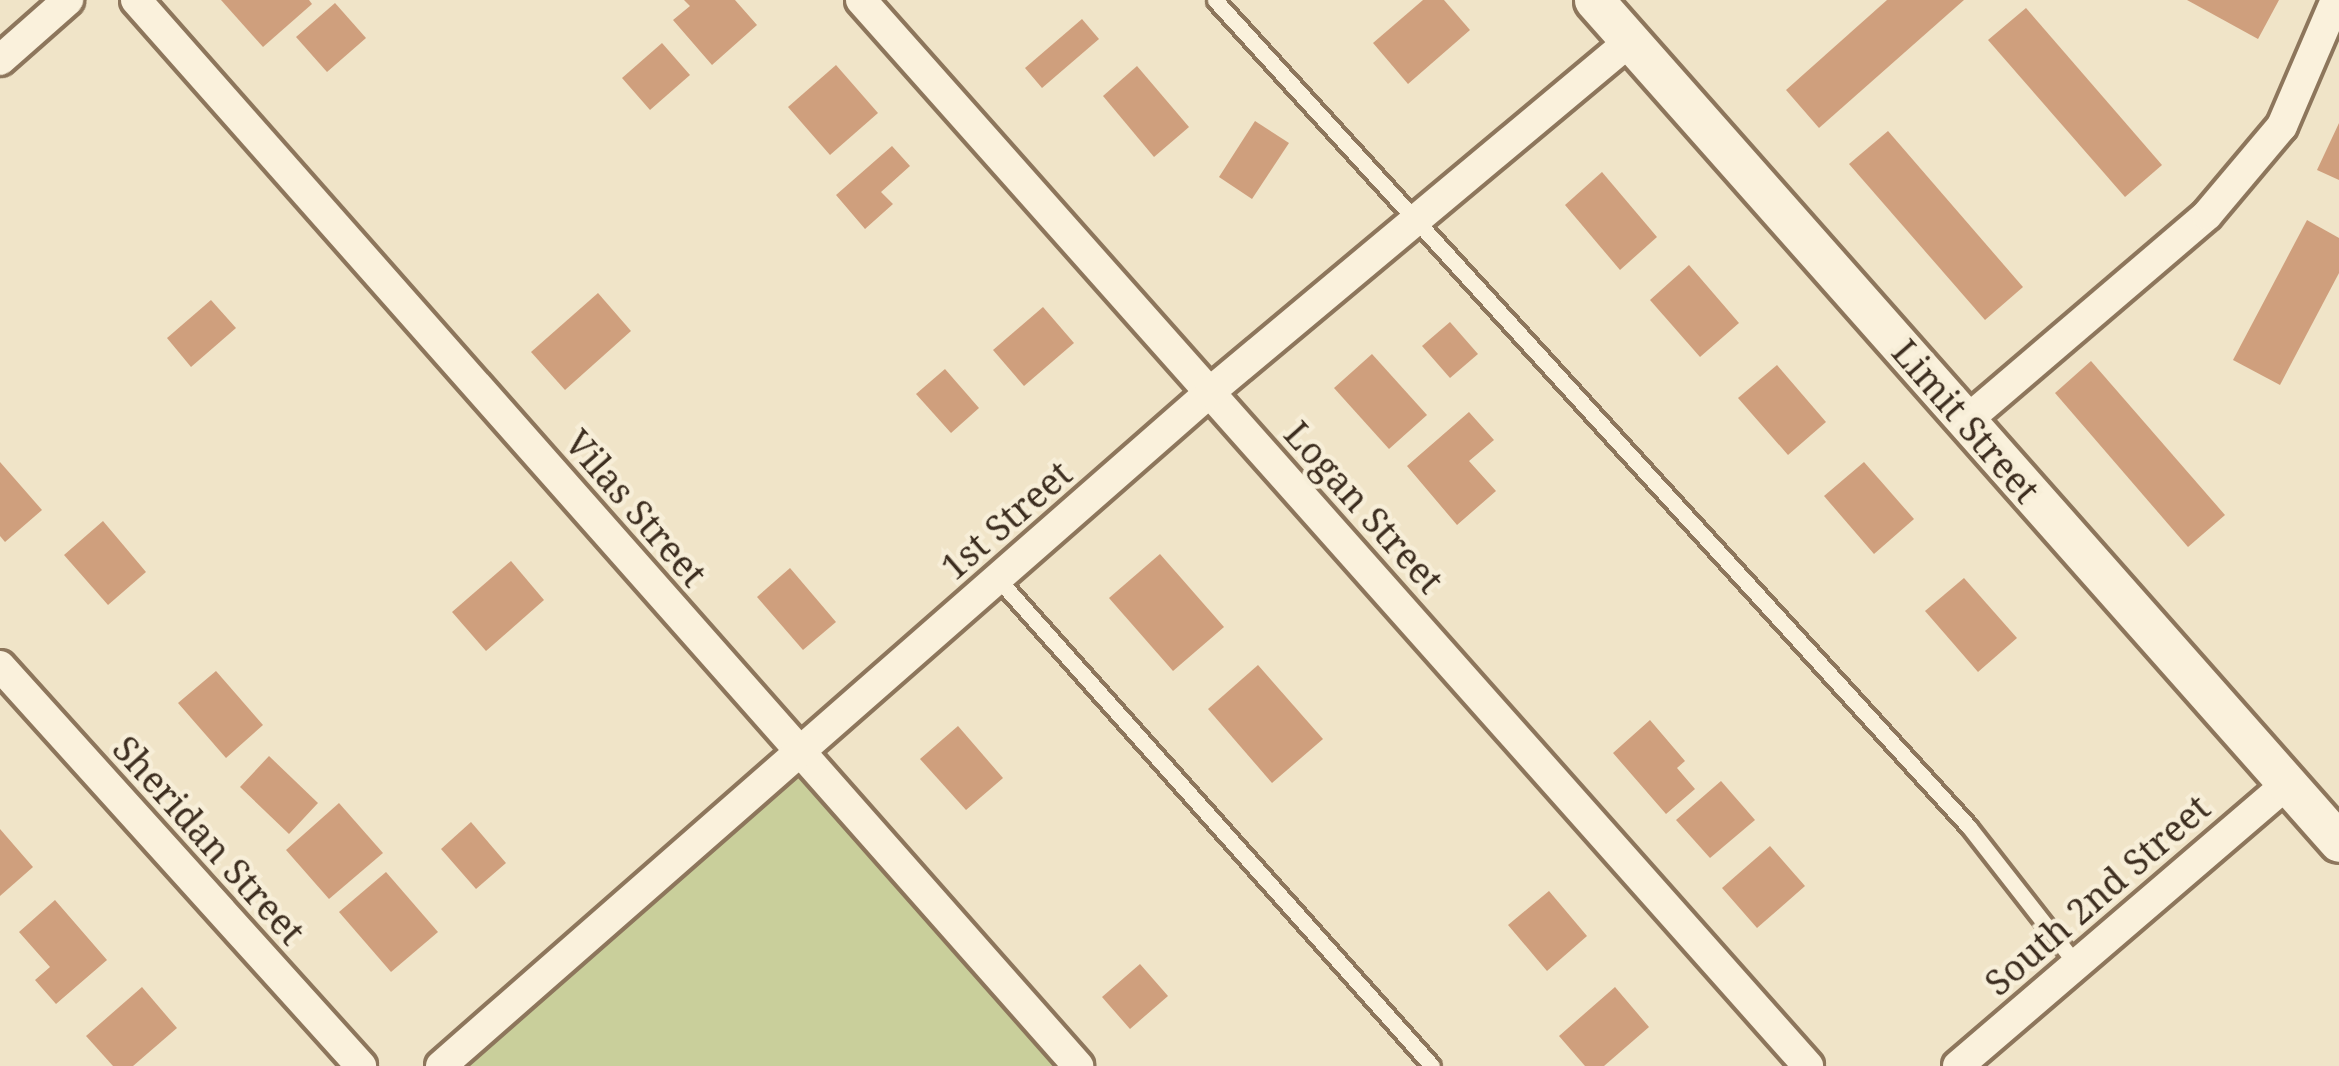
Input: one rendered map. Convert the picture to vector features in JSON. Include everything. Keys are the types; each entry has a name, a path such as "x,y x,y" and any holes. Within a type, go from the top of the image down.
{"street":[{"path":"0,59 68,0"},
{"name":"Vilas Street","path":"136,0 1078,1066"},
{"name":"Logan Street","path":"861,0 1808,1066"},
{"name":"Limit Street","path":"1594,0 2339,842"},
{"path":"1966,421 2207,215 2282,126 2336,0"},
{"name":"1st Street","path":"441,1066 1210,392 1415,226 1630,41"},
{"name":"Sheridan Street","path":"0,666 361,1066"},
{"name":"South 2nd Street","path":"1958,1066 2287,784"}],"lane":[{"path":"1215,0 1415,226 1970,827 2076,964"},
{"path":"998,579 1432,1066"}],"green space":[{"path":"800,753 1078,1066 441,1066"}],"building":[{"path":"221,0 309,0 312,4 263,47"},
{"path":"684,0 735,0 757,25 712,65 673,20 690,6"},
{"path":"1423,0 1444,0 1470,30 1408,84 1373,43"},
{"path":"1887,0 1964,0 1819,128 1786,90"},
{"path":"2187,0 2279,0 2258,39"},
{"path":"335,3 366,38 327,72 296,37"},
{"path":"2026,8 2162,165 2125,197 1988,40"},
{"path":"1082,19 1099,39 1042,88 1025,68"},
{"path":"662,43 690,75 650,110 622,78"},
{"path":"836,65 878,113 830,155 788,107"},
{"path":"1137,66 1189,127 1154,157 1103,96"},
{"path":"1255,121 1289,143 1252,199 1219,177"},
{"path":"2339,123 2339,180 2317,170"},
{"path":"1888,131 2023,287 1985,320 1849,164"},
{"path":"892,146 910,166 881,192 893,204 865,229 836,195"},
{"path":"1602,172 1657,237 1620,270 1565,205"},
{"path":"2307,220 2339,238 2339,273 2280,385 2233,360"},
{"path":"1689,265 1739,323 1700,357 1650,300"},
{"path":"598,293 631,331 565,390 531,352"},
{"path":"211,300 236,328 191,367 167,338"},
{"path":"1043,307 1074,343 1024,386 993,350"},
{"path":"1450,322 1478,354 1450,378 1422,346"},
{"path":"1372,354 1427,415 1389,449 1334,388"},
{"path":"2091,361 2225,515 2188,547 2055,393"},
{"path":"1777,365 1826,422 1788,455 1738,398"},
{"path":"945,369 979,408 951,433 916,394"},
{"path":"1469,412 1494,440 1469,461 1496,491 1457,525 1407,466"},
{"path":"0,462 42,510 5,542 0,536"},
{"path":"1864,462 1914,519 1874,554 1824,496"},
{"path":"103,521 146,572 108,605 64,555"},
{"path":"1160,554 1224,627 1173,671 1109,598"},
{"path":"511,561 544,600 486,651 452,612"},
{"path":"790,568 836,622 803,650 757,597"},
{"path":"1964,578 2017,638 1978,672 1925,611"},
{"path":"1258,665 1323,739 1272,783 1208,709"},
{"path":"216,671 263,725 226,758 178,703"},
{"path":"1650,720 1685,761 1677,768 1695,789 1666,814 1613,753"},
{"path":"958,726 1003,778 966,810 920,759"},
{"path":"269,756 318,803 289,834 240,787"},
{"path":"1721,781 1755,820 1710,858 1676,820"},
{"path":"339,803 383,853 329,899 286,850"},
{"path":"471,822 506,863 476,889 441,849"},
{"path":"0,829 33,867 0,896"},
{"path":"1770,846 1805,886 1757,928 1722,888"},
{"path":"386,872 438,932 391,972 339,912"},
{"path":"1549,891 1587,936 1547,971 1508,925"},
{"path":"55,900 107,960 56,1004 35,980 50,967 19,932"},
{"path":"1140,964 1168,996 1130,1029 1102,997"},
{"path":"142,987 177,1028 133,1066 113,1066 86,1036"},
{"path":"1615,987 1649,1027 1604,1066 1585,1066 1559,1036"}]}
